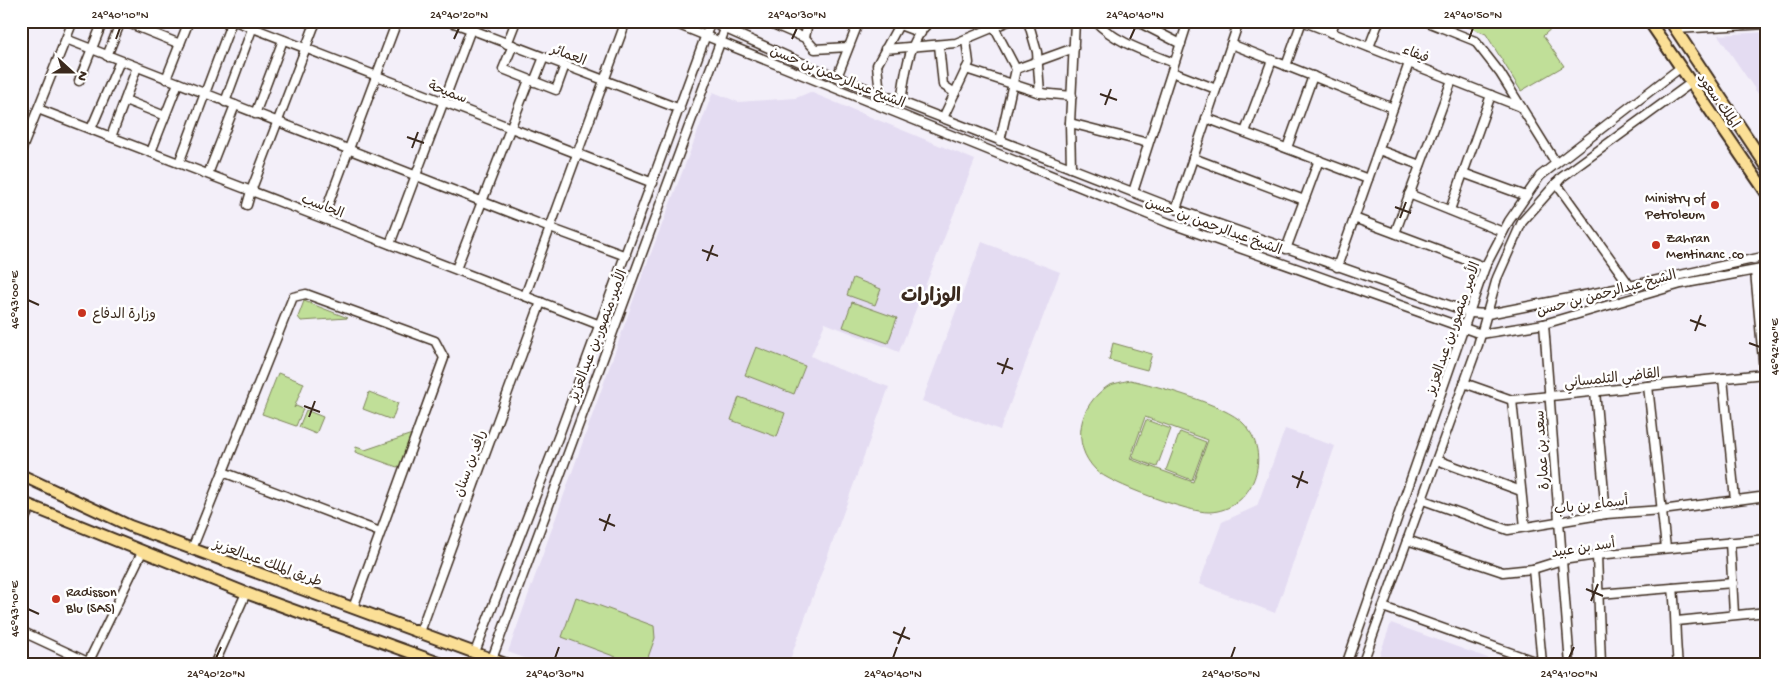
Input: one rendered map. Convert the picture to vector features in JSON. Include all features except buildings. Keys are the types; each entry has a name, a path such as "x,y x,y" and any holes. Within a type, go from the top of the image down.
{"main road":[{"name":"الملك سعود","path":"1649,21 1767,194"},
{"name":"الملك سعود","path":"1673,25 1767,166"},
{"name":"طريق الملك عبدالعزيز","path":"21,475 130,526 508,665"},
{"path":"26,504 246,593 445,665"}],"street":[{"path":"21,151 73,21"},
{"path":"79,81 103,21"},
{"path":"108,56 122,21 180,44"},
{"path":"166,79 189,21"},
{"path":"179,163 234,21"},
{"name":"سميحة","path":"234,21 254,25 306,49 652,183"},
{"path":"247,205 316,23 305,21"},
{"path":"323,218 397,21"},
{"name":"العمائر","path":"449,21 680,109"},
{"path":"390,244 474,21"},
{"path":"516,21 503,69 556,90 565,66"},
{"path":"525,296 626,21"},
{"name":"الشيخ عبدالرحمن بن حسن","path":"669,21 1169,223 1482,334 1544,324 1681,284 1767,268"},
{"path":"773,21 775,24 805,38 815,49"},
{"path":"805,38 808,21"},
{"path":"837,77 859,21"},
{"path":"889,21 900,23 921,33"},
{"path":"901,102 912,48 931,21"},
{"path":"885,49 912,48 966,40 995,29 1008,21"},
{"path":"1028,21 1037,62 1040,93"},
{"path":"1071,168 1070,123 1075,21"},
{"path":"1095,21 1102,29 1125,44 1174,63"},
{"path":"1136,21 1181,44"},
{"path":"1133,192 1188,21"},
{"path":"1176,209 1239,21"},
{"path":"1286,66 1302,21"},
{"name":"فيفاء","path":"1302,21 1521,107"},
{"path":"1331,33 1335,21"},
{"path":"1369,47 1379,21"},
{"path":"1425,21 1475,41 1500,73 1556,163"},
{"name":"الشيخ عبدالرحمن بن حسن","path":"710,22 727,25 809,66 1176,209 1471,313 1488,314 1767,256"},
{"name":"الأمير منصور بن عبدالعزيز","path":"475,652 626,256 707,37 710,22"},
{"path":"880,94 877,65 900,23"},
{"path":"1673,25 1767,24"},
{"path":"225,102 254,25"},
{"name":"الأمير منصور بن عبدالعزيز","path":"492,659 727,25"},
{"path":"995,29 1016,69 1011,84 1000,141"},
{"path":"66,40 626,256"},
{"path":"255,114 284,40"},
{"path":"943,118 969,63 966,40"},
{"path":"1231,44 1394,108"},
{"path":"939,45 943,85 955,93"},
{"path":"815,49 848,47"},
{"path":"1016,69 1074,48"},
{"path":"809,66 815,49"},
{"path":"456,269 510,129 531,81 544,57"},
{"path":"1245,132 1272,60"},
{"path":"91,129 120,61"},
{"path":"1337,267 1409,63"},
{"path":"111,137 137,67"},
{"name":"الأمير منصور بن عبدالعزيز","path":"1346,665 1471,313 1485,267 1503,232 1540,176 1680,68"},
{"path":"966,69 1040,93 1072,96"},
{"path":"1172,72 1216,89"},
{"path":"1286,148 1313,76"},
{"path":"1394,233 1452,80"},
{"path":"151,152 178,83"},
{"name":"الأمير منصور بن عبدالعزيز","path":"1362,665 1482,334 1497,278 1522,222 1562,177 1691,83"},
{"path":"1450,210 1491,96"},
{"path":"125,100 165,116"},
{"path":"208,174 235,106"},
{"name":"الحاسب","path":"38,109 600,325"},
{"path":"1206,118 1368,179"},
{"path":"1070,123 1148,143"},
{"path":"1379,150 1420,166"},
{"path":"1193,158 1304,200"},
{"path":"1286,249 1319,160"},
{"path":"1463,173 1526,196"},
{"path":"1556,183 1630,286"},
{"path":"1409,194 1503,232"},
{"path":"1354,218 1485,267"},
{"path":"1240,248 1244,234"},
{"path":"1754,271 1764,340 1764,374 1767,405"},
{"path":"192,549 293,297 306,294 435,341 444,358 353,608"},
{"name":"رافد بن سنان","path":"420,632 541,302"},
{"name":"سعد بن عمارة","path":"1544,324 1570,665"},
{"name":"القاضي التلمساني","path":"1464,383 1512,400 1764,374"},
{"path":"1723,378 1735,500"},
{"path":"1648,386 1666,548"},
{"path":"1595,391 1606,514"},
{"path":"1512,400 1525,527"},
{"path":"1437,460 1521,491"},
{"path":"223,472 380,532"},
{"name":"أسماء بن باب","path":"1422,500 1508,530 1559,520 1662,510 1767,496"},
{"path":"21,526 26,504"},
{"name":"أسد بن عبيد","path":"1407,540 1503,572 1533,569 1562,560 1597,555 1767,539"},
{"path":"1730,542 1734,614"},
{"path":"21,630 90,664 142,552"},
{"path":"1597,555 1600,665"},
{"path":"1383,607 1544,664 1533,569"},
{"path":"1599,594 1733,583"},
{"path":"1673,588 1677,621 1675,634 1678,665"},
{"path":"214,665 246,593"},
{"path":"1677,621 1767,612"},
{"path":"488,617 505,622"}],"shaded area":[{"path":"1767,32 1767,107 1718,35"},
{"path":"713,92 738,102 796,98 810,92 975,160 899,352 825,323 811,356 833,367 889,387 788,665 543,665 508,652 638,287"},
{"path":"982,242 1060,272 1000,430 922,401"},
{"path":"1285,429 1335,446 1275,613 1199,584 1222,522 1257,506"},
{"path":"1391,623 1507,665 1376,665"}],"green space":[{"path":"1453,21 1559,21 1543,36 1564,66 1521,91 1486,34"},
{"path":"853,278 881,289 875,305 847,295"},
{"path":"304,301 348,318 301,321 298,317"},
{"path":"852,302 897,318 888,343 843,327"},
{"path":"1113,343 1152,354 1147,370 1109,360"},
{"path":"756,347 805,366 794,394 745,375"},
{"path":"278,373 304,383 294,408 296,406 303,409 296,426 262,414"},
{"path":"1130,380 1172,391 1222,409 1243,423 1252,436 1257,450 1257,465 1254,479 1247,492 1237,502 1224,509 1209,512 1185,508 1132,489 1104,476 1096,470 1088,460 1083,449 1081,425 1085,414 1090,403 1108,386","holes":["1145,417 1208,440 1193,482 1130,459"]},
{"path":"369,392 398,403 392,420 363,409"},
{"path":"739,397 785,413 777,437 731,420"},
{"path":"306,410 323,417 316,434 299,427"},
{"path":"1146,420 1171,429 1157,467 1132,458"},
{"path":"1180,432 1206,442 1192,480 1166,470"},
{"path":"412,434 402,464 397,467 355,452 356,447 365,450"},
{"path":"576,597 654,626 655,638 647,660 635,664 562,637"}],"place":[{"name":"Ministry of Petroleum","path":"1715,205"},
{"name":"Zahran Mentinanc .co","path":"1656,245"},
{"name":"وزارة الدفاع","path":"82,313"},
{"name":"Radisson Blu (SAS)","path":"56,599"}],"district":[{"name":"الوزارات","path":"931,294"}]}
